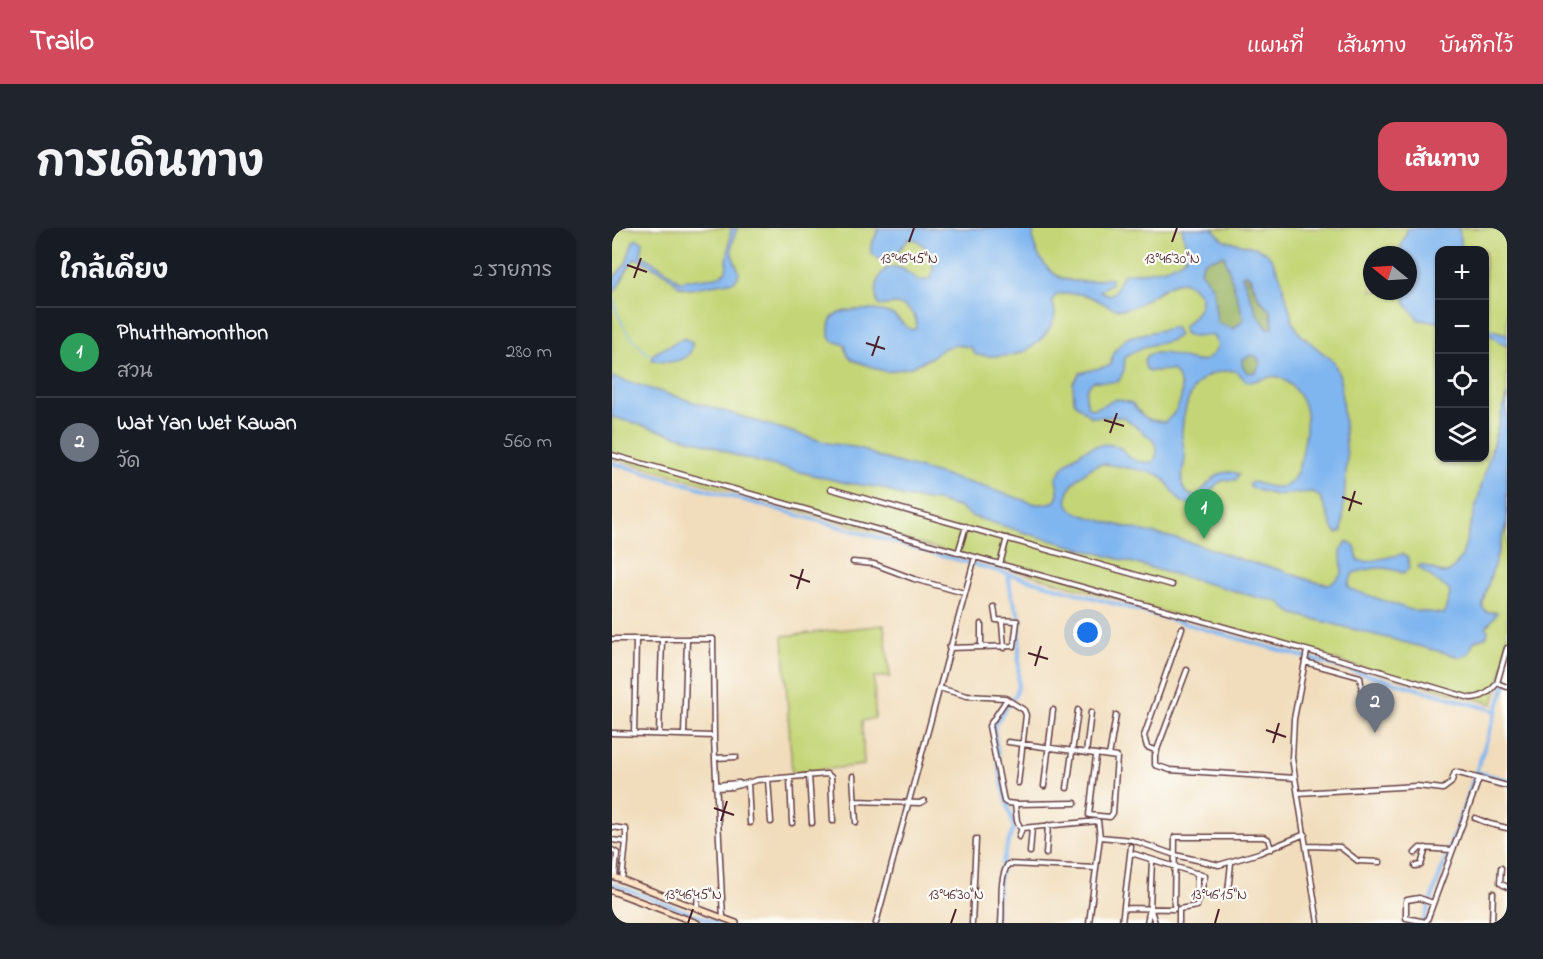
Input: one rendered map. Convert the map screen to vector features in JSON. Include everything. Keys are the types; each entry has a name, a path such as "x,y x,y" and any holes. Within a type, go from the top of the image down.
{"main road":[{"path":"613,877 736,923"},
{"path":"612,891 697,923"}],"street":[{"path":"612,455 1000,564 1306,656 1470,698 1488,693 1497,683 1507,648"},
{"path":"831,489 1172,585"},
{"path":"958,553 966,526"},
{"path":"1000,564 1007,538"},
{"path":"876,923 975,557"},
{"path":"853,562 874,564 914,579 964,593"},
{"path":"949,648 1004,648 1016,645 1017,621 996,620 994,607"},
{"path":"1002,623 1004,648"},
{"path":"981,624 981,648"},
{"path":"1157,752 1147,747 1144,736 1182,628"},
{"path":"612,639 713,639 714,736 723,918"},
{"path":"684,735 687,639"},
{"path":"634,734 636,640"},
{"path":"659,734 662,640"},
{"path":"1306,656 1360,677 1363,698 1368,699"},
{"path":"1306,656 1294,719 1292,748 1318,923"},
{"path":"1187,670 1153,763 1160,768 1295,778"},
{"path":"1497,683 1505,686"},
{"path":"939,688 967,696 1010,701 1026,712 1018,783"},
{"path":"1010,701 989,726 1004,801 1015,804 1075,803"},
{"path":"1044,786 1053,710"},
{"path":"1067,788 1078,710"},
{"path":"1086,753 1092,712"},
{"path":"1109,756 1116,715"},
{"path":"612,733 714,736"},
{"path":"1008,742 1096,756 1117,757 1113,813 1110,817 1089,815 1096,756"},
{"path":"715,758 736,757"},
{"path":"1298,793 1417,786 1443,789 1451,783 1455,772 1507,786"},
{"path":"716,786 825,773 831,777 833,821"},
{"path":"809,775 812,823"},
{"path":"853,776 856,822"},
{"path":"790,778 792,822"},
{"path":"1433,902 1411,899 1406,901 1406,918 1424,922 1433,902 1449,850 1476,778"},
{"path":"768,779 771,822"},
{"path":"748,783 750,823"},
{"path":"855,801 924,801"},
{"path":"1015,804 1017,821 1021,829 1019,837"},
{"path":"1475,818 1507,828"},
{"path":"1021,829 1096,820 1099,824 1100,837 1089,923"},
{"path":"1046,854 1048,825"},
{"path":"612,827 626,829 622,880"},
{"path":"1030,852 1032,828"},
{"path":"1100,837 1132,840 1174,855 1213,865 1232,862 1271,849 1305,834"},
{"path":"1179,923 1176,909 1174,855 1174,840 1177,836 1263,837 1268,839 1271,849"},
{"path":"972,923 976,839"},
{"path":"612,840 626,842"},
{"path":"1122,923 1131,846"},
{"path":"1307,846 1340,847 1358,861 1380,862"},
{"path":"1415,853 1418,848 1449,850"},
{"path":"1415,866 1421,865 1426,848"},
{"path":"612,850 616,853 613,877"},
{"path":"1124,908 1196,907 1206,878 1197,873 1131,853"},
{"path":"1147,923 1150,908 1152,860"},
{"path":"1227,892 1232,862"},
{"path":"1001,923 1002,886 1008,864 1096,868"},
{"path":"1501,868 1500,883 1507,887"},
{"path":"1197,873 1199,901"},
{"path":"697,908 698,893"},
{"path":"1492,923 1493,893"},
{"path":"1150,908 1155,923"}],"green space":[{"path":"612,228 1507,228 1507,653 1493,704 612,458"},
{"path":"1224,255 1244,319 1234,329 1217,323 1213,288 1200,271 1204,261"},
{"path":"1246,273 1259,298 1271,311 1273,328 1268,328 1257,314 1242,274"},
{"path":"1251,355 1257,358 1260,364 1257,370 1251,373 1245,370 1242,364 1245,358"},
{"path":"884,625 890,677 874,677 875,718 862,721 864,765 792,773 783,636"}],"water":[{"path":"731,228 737,228 732,250 739,271 734,281 689,289 679,286 665,273 636,258 615,291 612,290 613,279 626,263 633,241 637,239 643,242 641,255 679,281 717,277 726,271"},
{"path":"879,228 1035,228 1033,235 1036,250 1051,271 1064,279 1075,281 1111,279 1111,283 1100,291 1109,295 1115,292 1121,277 1125,274 1165,268 1186,257 1182,228 1212,228 1224,240 1258,248 1267,253 1281,278 1293,323 1301,335 1334,362 1340,377 1347,457 1342,531 1337,533 1334,530 1320,497 1313,492 1275,495 1251,488 1249,484 1253,482 1271,487 1285,486 1294,478 1303,448 1306,425 1305,408 1295,390 1283,379 1271,377 1247,382 1233,371 1223,371 1202,380 1187,402 1182,430 1185,458 1182,480 1185,491 1197,496 1210,481 1220,474 1232,472 1239,474 1236,480 1220,482 1204,501 1192,505 1178,498 1159,475 1101,464 1088,470 1074,483 1067,497 1068,504 1073,510 1088,517 1196,544 1323,583 1331,584 1342,574 1341,551 1347,541 1355,547 1358,560 1366,562 1403,554 1408,557 1409,569 1403,573 1383,568 1366,570 1353,573 1348,585 1350,589 1411,610 1444,614 1450,595 1449,590 1418,567 1420,565 1447,573 1462,556 1507,394 1507,522 1483,602 1483,608 1487,612 1497,612 1486,627 1487,636 1474,641 1469,653 1461,657 1294,614 1274,600 1263,599 1036,536 971,516 958,507 936,501 904,497 883,488 846,483 763,463 612,417 612,377 828,443 859,448 882,458 1036,504 1046,504 1057,498 1056,478 1067,463 1083,451 1092,447 1111,445 1121,449 1132,459 1144,462 1153,462 1157,454 1153,440 1123,417 1091,417 1074,402 1073,383 1080,373 1111,365 1117,349 1129,337 1175,327 1179,335 1175,338 1147,346 1125,358 1124,370 1119,381 1094,381 1086,392 1088,407 1093,409 1117,399 1132,403 1142,415 1150,420 1165,422 1179,403 1182,390 1180,383 1172,370 1150,371 1146,369 1144,360 1151,354 1160,353 1193,361 1206,360 1218,346 1213,335 1189,336 1184,333 1183,327 1198,310 1201,299 1195,289 1183,282 1168,286 1139,304 1124,309 1114,308 1085,295 1057,294 1052,301 1054,320 1048,331 1033,347 1025,351 1007,356 976,355 970,347 955,345 944,348 911,367 886,372 853,360 847,354 845,345 829,337 831,320 837,314 852,310 871,310 895,317 909,329 916,328 913,314 906,308 897,304 878,305 876,294 878,281 884,270 895,267 920,281 930,279 933,265 926,249 913,239 908,239 894,257 887,260 881,260 871,253 871,246","holes":["1224,255 1244,319 1234,329 1217,323 1213,288 1200,271 1204,261","1246,273 1259,298 1271,311 1273,328 1267,328 1257,314 1242,275","1251,355 1258,358 1260,364 1256,372 1245,370 1242,365 1243,359"]},
{"path":"1408,228 1459,228 1461,246 1435,246 1435,322 1419,320 1406,304 1405,300 1417,300 1417,246 1401,246"},
{"path":"1489,329 1507,334 1507,346 1489,334"},
{"path":"684,338 692,343 691,350 684,358 672,362 652,360 653,354"}],"waterway":[{"path":"613,290 616,310 625,328 637,344 652,357"},
{"path":"612,463 1497,711"},
{"path":"995,923 1002,863 1014,828 1002,783 994,730 995,724 1016,694 1018,687 1020,618 1011,594 1008,575"},
{"path":"1423,923 1507,680"},
{"path":"1476,772 1507,780"},
{"path":"612,884 717,923"}],"place":[{"name":"Phutthamonthon","path":"1204,539"},
{"name":"Wat Yan Wet Kawan","path":"1375,733"}]}
